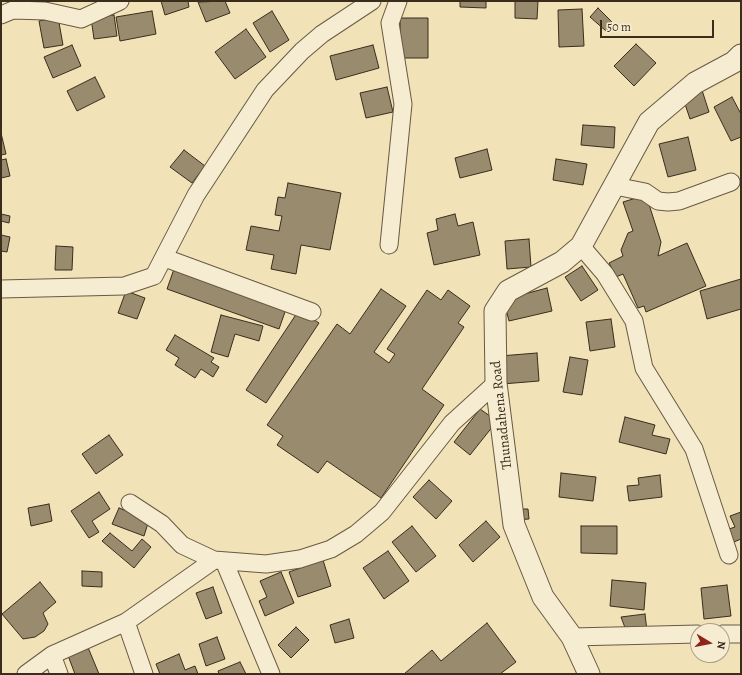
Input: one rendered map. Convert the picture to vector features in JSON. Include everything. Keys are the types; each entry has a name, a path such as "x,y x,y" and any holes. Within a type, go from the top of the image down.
{"street":[{"path":"1,14 13,10 44,11 81,19 120,1"},
{"path":"1,289 124,286 154,276 165,258 196,195 265,90 302,51 317,38 372,1"},
{"path":"389,245 403,104 390,23 398,1"},
{"name":"Thunadahena Road","path":"589,674 572,637 543,597 514,525 496,383 495,311 505,294 562,262 581,246 649,122 695,83 734,62 741,55"},
{"path":"615,186 645,192 658,201 679,202 732,182"},
{"path":"581,246 605,274 634,321 644,368 694,449 729,555"},
{"path":"165,258 312,312"},
{"path":"130,503 162,524 182,545 219,561 266,564 300,560 331,549 356,534 382,512 452,423 496,383"},
{"path":"26,674 52,655 126,622 219,561"},
{"path":"219,561 271,674"},
{"path":"126,622 144,674"},
{"path":"572,637 690,634"},
{"path":"730,634 741,634"},
{"path":"52,655 59,674"}],"building":[{"path":"161,1 188,1 189,7 165,15"},
{"path":"225,1 230,13 206,22 198,2"},
{"path":"460,1 486,1 486,8 460,7"},
{"path":"515,1 538,1 537,19 515,18"},
{"path":"598,8 613,23 606,31 590,17"},
{"path":"582,9 584,46 559,47 558,10"},
{"path":"152,11 156,34 120,41 116,17"},
{"path":"272,11 289,40 270,52 253,23"},
{"path":"114,15 117,36 94,39 91,18"},
{"path":"58,17 63,45 44,48 39,21"},
{"path":"400,18 428,18 428,58 400,58"},
{"path":"246,29 266,57 235,79 215,52"},
{"path":"636,44 656,63 634,86 614,66"},
{"path":"72,45 81,66 53,78 44,57"},
{"path":"373,45 379,68 336,80 330,56"},
{"path":"95,77 105,97 77,111 67,91"},
{"path":"387,87 393,112 366,118 360,93"},
{"path":"701,87 709,112 690,119 682,95"},
{"path":"732,97 741,114 741,137 731,141 714,107"},
{"path":"583,125 615,127 614,148 581,145"},
{"path":"1,133 6,154 1,155"},
{"path":"688,137 696,170 668,177 659,144"},
{"path":"487,149 492,170 460,178 455,158"},
{"path":"184,150 205,166 192,183 170,167"},
{"path":"6,159 10,176 1,178 1,160"},
{"path":"556,159 587,164 583,185 553,180"},
{"path":"288,183 341,193 330,250 301,245 296,274 271,269 274,255 246,250 251,226 279,231 282,216 275,215 278,197 285,198"},
{"path":"646,195 661,242 658,256 687,243 706,286 646,312 644,306 638,308 623,274 616,277 609,263 623,256 621,250 628,233 633,231 623,202"},
{"path":"1,214 10,216 9,223 1,221"},
{"path":"455,214 458,226 473,222 480,255 434,265 427,233 438,230 436,219"},
{"path":"1,235 10,237 7,252 1,251"},
{"path":"529,239 531,267 507,269 505,241"},
{"path":"56,246 73,247 72,270 55,270"},
{"path":"582,266 598,290 581,301 565,277"},
{"path":"174,269 286,309 279,329 167,289"},
{"path":"741,279 741,309 707,319 700,291"},
{"path":"547,288 552,311 509,321 506,309 517,296"},
{"path":"381,289 406,306 374,352 389,363 395,354 387,349 427,290 441,300 448,290 470,306 458,323 464,327 422,389 444,405 381,498 327,461 318,473 277,445 283,436 267,425 337,324 350,334"},
{"path":"126,291 145,298 137,319 118,313"},
{"path":"299,310 319,323 266,403 246,390"},
{"path":"221,315 263,326 259,341 235,334 228,357 211,352"},
{"path":"611,319 615,347 590,351 586,322"},
{"path":"175,335 214,358 211,362 219,367 213,377 201,369 195,378 175,365 179,358 166,350"},
{"path":"537,353 539,381 502,384 500,356"},
{"path":"570,357 588,360 582,395 563,392"},
{"path":"480,409 497,421 470,455 454,442"},
{"path":"625,417 655,425 652,435 670,439 666,454 619,442"},
{"path":"109,435 123,455 96,474 82,454"},
{"path":"561,473 596,477 593,501 559,497"},
{"path":"660,475 662,497 629,501 627,486 639,485 638,478"},
{"path":"429,480 452,501 436,519 413,497"},
{"path":"99,492 110,509 92,521 99,532 89,538 71,511"},
{"path":"49,504 52,521 31,526 28,508"},
{"path":"119,508 149,520 144,536 112,524"},
{"path":"513,509 528,509 529,519 514,520"},
{"path":"741,512 741,539 734,542 729,529 735,527 730,516"},
{"path":"486,521 500,537 473,562 459,545"},
{"path":"412,526 436,556 416,572 392,542"},
{"path":"581,526 617,526 617,554 581,553"},
{"path":"110,533 132,551 142,539 151,547 134,568 102,541"},
{"path":"388,551 409,581 384,599 363,568"},
{"path":"323,560 331,586 298,597 289,572"},
{"path":"82,571 102,572 102,587 82,586"},
{"path":"281,572 294,603 265,616 259,601 267,597 260,581"},
{"path":"612,580 646,583 644,610 610,606"},
{"path":"40,582 56,602 43,613 48,624 44,631 35,637 23,639 2,614"},
{"path":"727,585 731,616 704,619 701,588"},
{"path":"213,587 222,613 206,619 196,593"},
{"path":"645,614 647,631 627,633 621,617"},
{"path":"349,619 354,638 335,643 330,625"},
{"path":"487,623 516,662 500,674 404,674 432,650 441,661"},
{"path":"296,627 309,640 291,658 278,645"},
{"path":"217,637 225,659 206,666 199,644"},
{"path":"87,645 99,674 75,674 67,653"},
{"path":"179,654 185,670 195,666 198,674 160,674 156,664"},
{"path":"240,662 246,674 219,674 218,671"}]}
